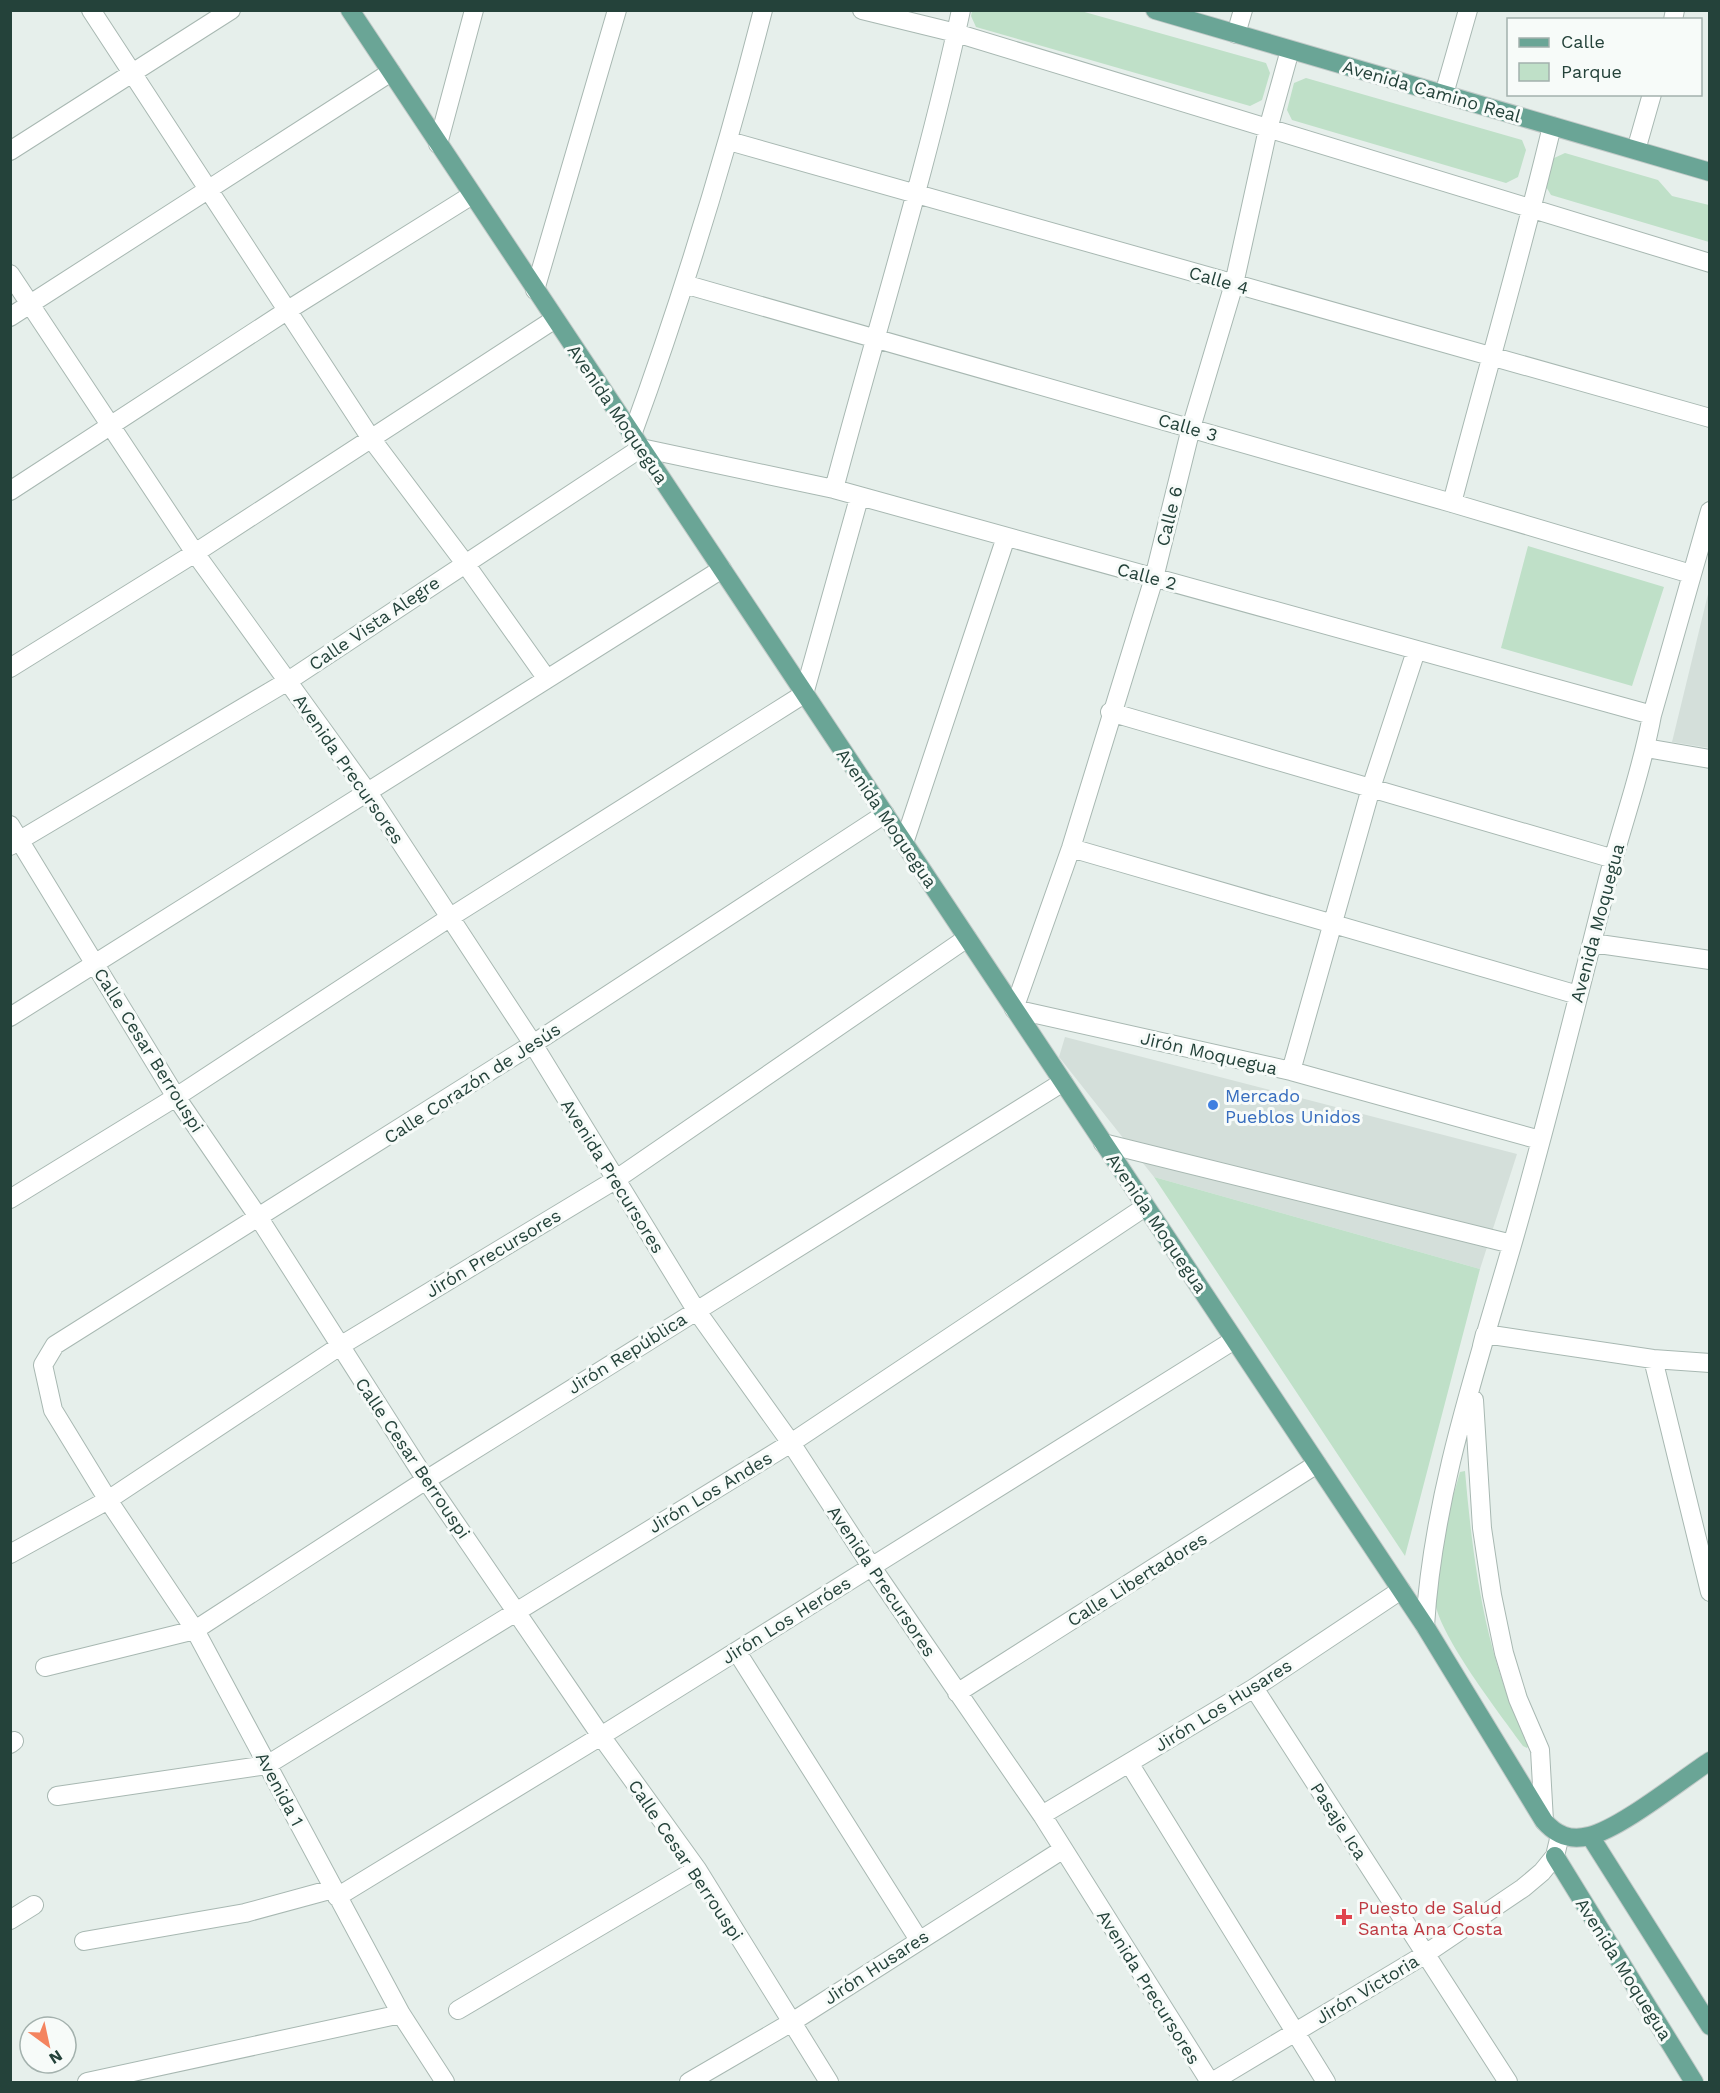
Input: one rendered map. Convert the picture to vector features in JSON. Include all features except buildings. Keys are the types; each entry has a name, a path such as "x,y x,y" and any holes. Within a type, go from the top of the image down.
{"main road":[{"name":"Avenida Moquegua","path":"350,10 1425,1626 1544,1821 1560,1835"},
{"name":"Avenida Camino Real","path":"1155,10 1710,172"},
{"path":"1560,1835 1590,1836 1628,1816 1710,1761"},
{"path":"1590,1836 1710,2026"},
{"name":"Avenida Moquegua","path":"1555,1856 1694,2082"}],"street":[{"path":"91,10 370,437 464,562 547,679"},
{"path":"10,151 231,10"},
{"path":"438,144 474,10"},
{"path":"535,290 617,10"},
{"path":"636,442 729,141 763,10"},
{"path":"862,10 956,33 1710,263"},
{"path":"834,489 874,337 917,195 961,10"},
{"path":"1236,34 1243,10"},
{"path":"1444,94 1468,10"},
{"name":"Calle 6","path":"1014,1009 1071,848 1110,712 1154,578 1191,428 1234,284 1268,129 1290,50"},
{"path":"10,317 391,72"},
{"path":"1636,150 1651,96"},
{"path":"1452,503 1490,356 1533,209 1552,126"},
{"name":"Calle 4","path":"729,141 1710,418"},
{"path":"10,492 288,310 472,195"},
{"name":"Avenida Precursores","path":"10,274 113,426 195,553 369,794 532,1044 696,1310 791,1443 871,1566 1042,1815 1062,1850 1211,2082"},
{"name":"Calle 3","path":"684,284 1452,503 1690,574"},
{"path":"10,668 195,553 370,437 555,319"},
{"name":"Calle 2","path":"636,442 834,489 859,498 1652,715"},
{"name":"Calle Vista Alegre","path":"15,844 288,681 636,442"},
{"path":"10,1199 176,1097 449,918 804,694 859,498"},
{"name":"Avenida Moquegua","path":"1425,1626 1429,1567 1485,1334 1512,1244 1614,859 1646,748 1652,715 1690,574 1705,542 1710,512"},
{"path":"904,843 1006,537"},
{"path":"10,1017 369,794 722,569"},
{"path":"1291,1071 1371,788 1416,651"},
{"path":"1110,712 1614,859"},
{"path":"1646,748 1710,759"},
{"name":"Calle Corazón de Jesús","path":"55,1345 532,1044 885,814"},
{"name":"Calle Cesar Berrouspi","path":"10,825 15,844 95,963 176,1097 259,1218 426,1480 601,1736 697,1869 828,2082"},
{"path":"1071,848 1578,995"},
{"name":"Jirón Precursores","path":"10,1554 108,1500 340,1346 615,1180 967,938"},
{"path":"1592,943 1710,960"},
{"name":"Jirón Moquegua","path":"1014,1009 1291,1071 1540,1140"},
{"name":"Jirón República","path":"45,1667 195,1630 426,1480 1063,1082"},
{"path":"1103,1143 1512,1244"},
{"name":"Jirón Los Andes","path":"267,1765 791,1443 1145,1207"},
{"path":"1485,1334 1653,1359 1710,1363"},
{"name":"Avenida Moquegua","path":"1485,1334 1473,1392 1482,1528 1504,1653 1518,1699 1540,1750 1544,1821"},
{"name":"Jirón Los Heróes","path":"84,1941 244,1913 335,1893 601,1736 1234,1340"},
{"name":"Avenida 1","path":"55,1345 43,1365 53,1410 108,1500 195,1630 401,2014 445,2082"},
{"path":"1653,1359 1710,1592"},
{"name":"Calle Libertadores","path":"957,1693 1317,1464"},
{"name":"Jirón Los Husares","path":"1042,1815 1254,1688 1401,1590"},
{"path":"737,1652 919,1940"},
{"name":"Pasaje Ica","path":"1254,1688 1508,2082"},
{"path":"1129,1763 1326,2082"},
{"path":"57,1796 267,1765"},
{"name":"Jirón Victoria","path":"1211,2082 1424,1955 1523,1888 1542,1872 1555,1856 1560,1835"},
{"name":"Jirón Husares","path":"689,2082 792,2022 1062,1850"},
{"path":"458,2010 697,1869"},
{"path":"10,1920 34,1905"},
{"path":"87,2082 401,2014"}],"shaded area":[{"path":"1709,590 1709,748 1672,742"},
{"name":"Mercado Pueblos Unidos","path":"1065,1037 1517,1154 1480,1269 1154,1177 1059,1057"}],"green space":[{"path":"972,11 1081,11 1266,63 1270,73 1262,100 1250,106 976,27 971,16"},
{"path":"1306,78 1522,140 1526,150 1518,177 1506,183 1292,120 1287,110 1294,83"},
{"path":"1565,153 1658,180 1672,196 1709,205 1709,242 1551,195 1545,185 1552,159"},
{"path":"1528,546 1664,587 1632,686 1501,648"},
{"path":"1154,1177 1480,1269 1405,1556"},
{"path":"1465,1471 1472,1541 1484,1611 1502,1680 1529,1745 1527,1748 1523,1746 1500,1715 1459,1655 1439,1617 1435,1602 1435,1569 1441,1536 1460,1472"}],"place":[{"name":"Mercado Pueblos Unidos","path":"1213,1105"},
{"name":"Puesto de Salud Santa Ana Costa","path":"1344,1917"}]}
